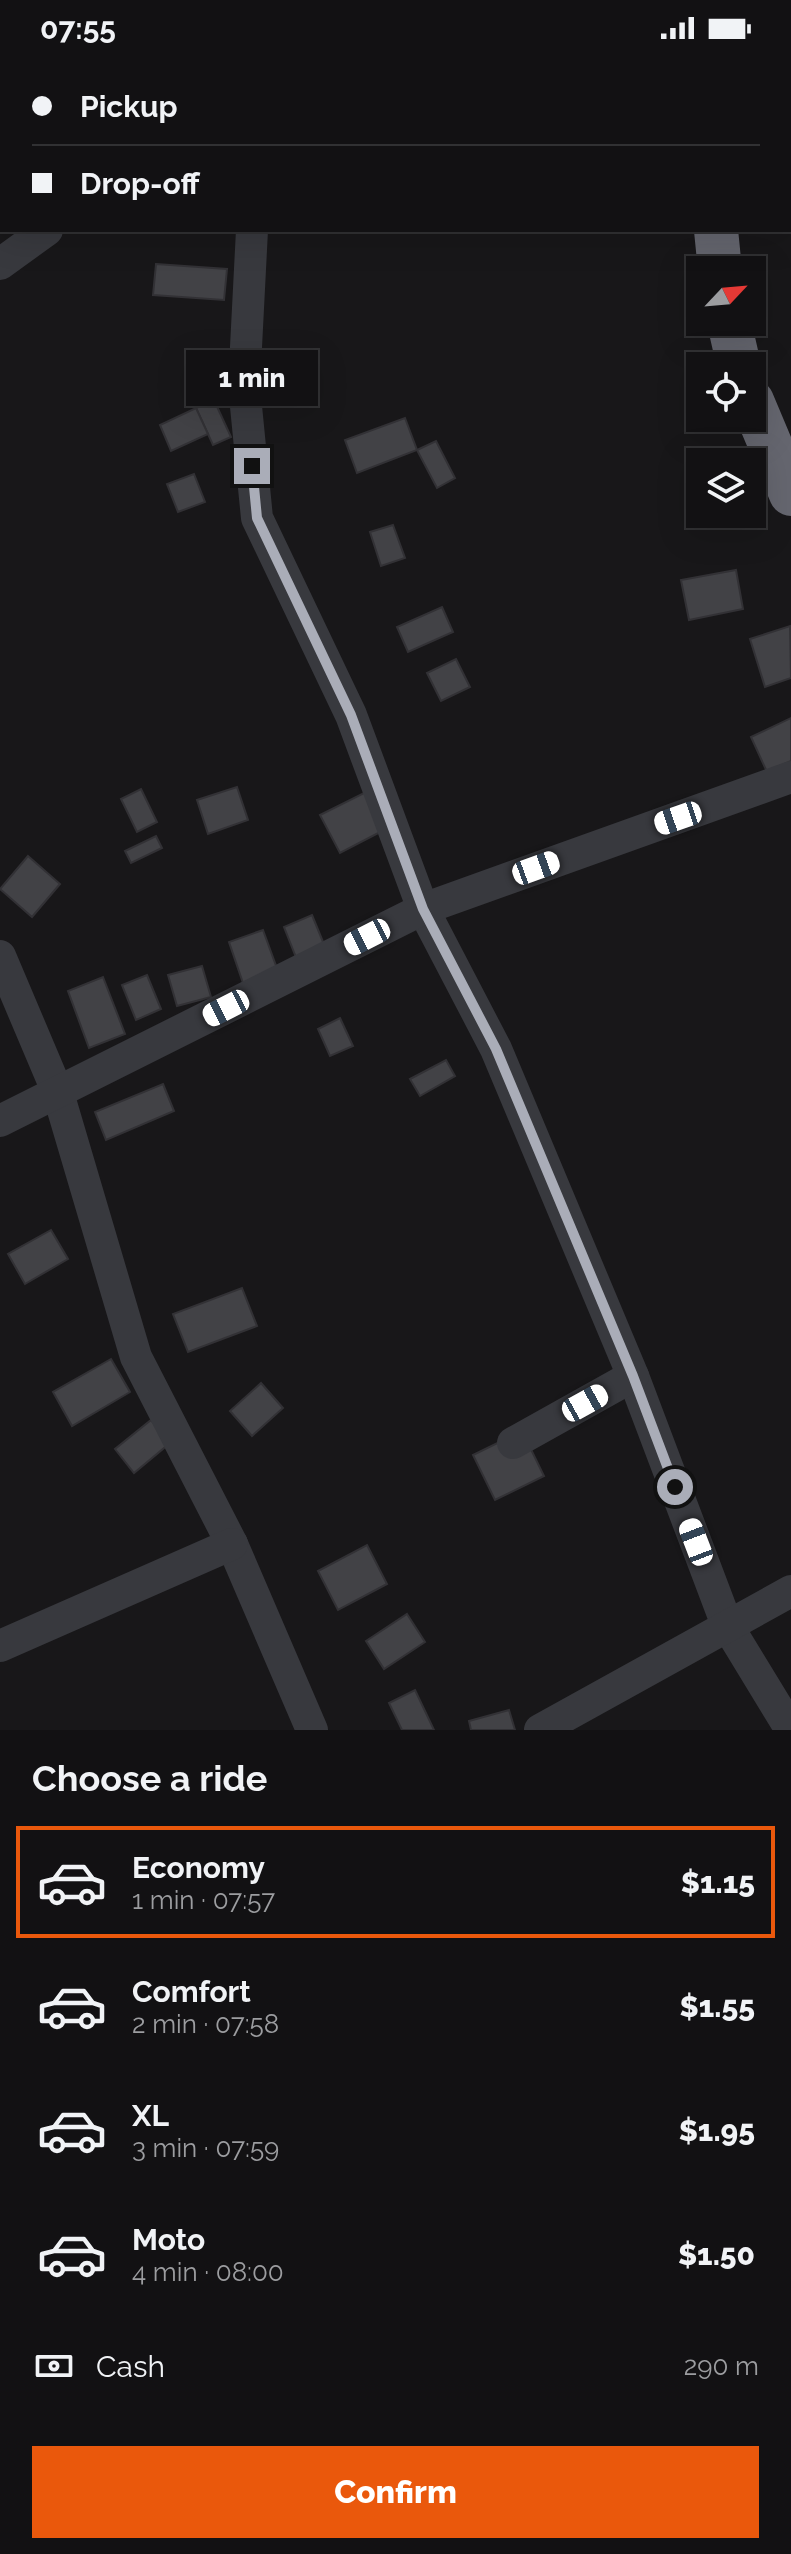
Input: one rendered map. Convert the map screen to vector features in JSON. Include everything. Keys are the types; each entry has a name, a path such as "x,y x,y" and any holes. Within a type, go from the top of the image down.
{"highway":[{"path":"716,232 719,256"},
{"path":"765,432 791,494"}],"street":[{"path":"0,264 44,232"},
{"path":"252,232 244,386 257,518 351,715 423,909 496,1049 633,1376 727,1625 791,1730"},
{"path":"0,1121 423,909 791,777"},
{"path":"0,956 58,1093 136,1357 232,1544 312,1730"},
{"path":"513,1443 633,1376"},
{"path":"0,1646 232,1544"},
{"path":"540,1730 791,1591"}],"building":[{"path":"156,264 227,269 224,300 153,295"},
{"path":"214,400 231,437 213,445 196,408"},
{"path":"196,408 208,434 171,451 160,425"},
{"path":"405,418 417,450 357,473 345,440"},
{"path":"436,441 455,478 437,488 417,450"},
{"path":"194,474 205,502 178,512 167,484"},
{"path":"393,525 405,558 381,566 370,532"},
{"path":"736,570 743,609 689,620 681,580"},
{"path":"442,607 453,632 408,652 397,627"},
{"path":"790,626 791,678 765,687 750,639"},
{"path":"456,659 470,687 441,701 427,673"},
{"path":"791,718 791,761 767,772 751,737"},
{"path":"237,787 248,820 208,834 197,800"},
{"path":"141,789 157,822 137,832 121,799"},
{"path":"366,792 386,829 340,853 320,815"},
{"path":"156,836 162,848 131,863 125,851"},
{"path":"28,856 60,884 32,917 0,889"},
{"path":"312,915 330,959 301,970 284,927"},
{"path":"263,930 279,974 244,986 229,942"},
{"path":"202,966 211,997 177,1006 168,975"},
{"path":"147,975 161,1009 136,1020 122,985"},
{"path":"103,977 125,1034 89,1048 68,991"},
{"path":"340,1018 353,1046 330,1056 318,1029"},
{"path":"446,1060 455,1076 420,1096 410,1079"},
{"path":"163,1084 174,1111 106,1140 95,1112"},
{"path":"51,1230 68,1259 25,1284 8,1254"},
{"path":"242,1288 257,1326 188,1352 173,1314"},
{"path":"111,1359 130,1392 72,1426 53,1392"},
{"path":"261,1383 283,1408 252,1436 230,1411"},
{"path":"151,1420 170,1443 134,1473 115,1449"},
{"path":"522,1431 544,1476 495,1500 473,1455"},
{"path":"367,1545 387,1584 338,1610 318,1571"},
{"path":"407,1614 425,1642 384,1669 366,1641"},
{"path":"415,1690 434,1730 402,1730 389,1703"},
{"path":"509,1710 515,1730 471,1730 469,1721"}],"route":[{"path":"252,466 257,518 351,715 423,909 496,1049 633,1376 675,1487"}]}
